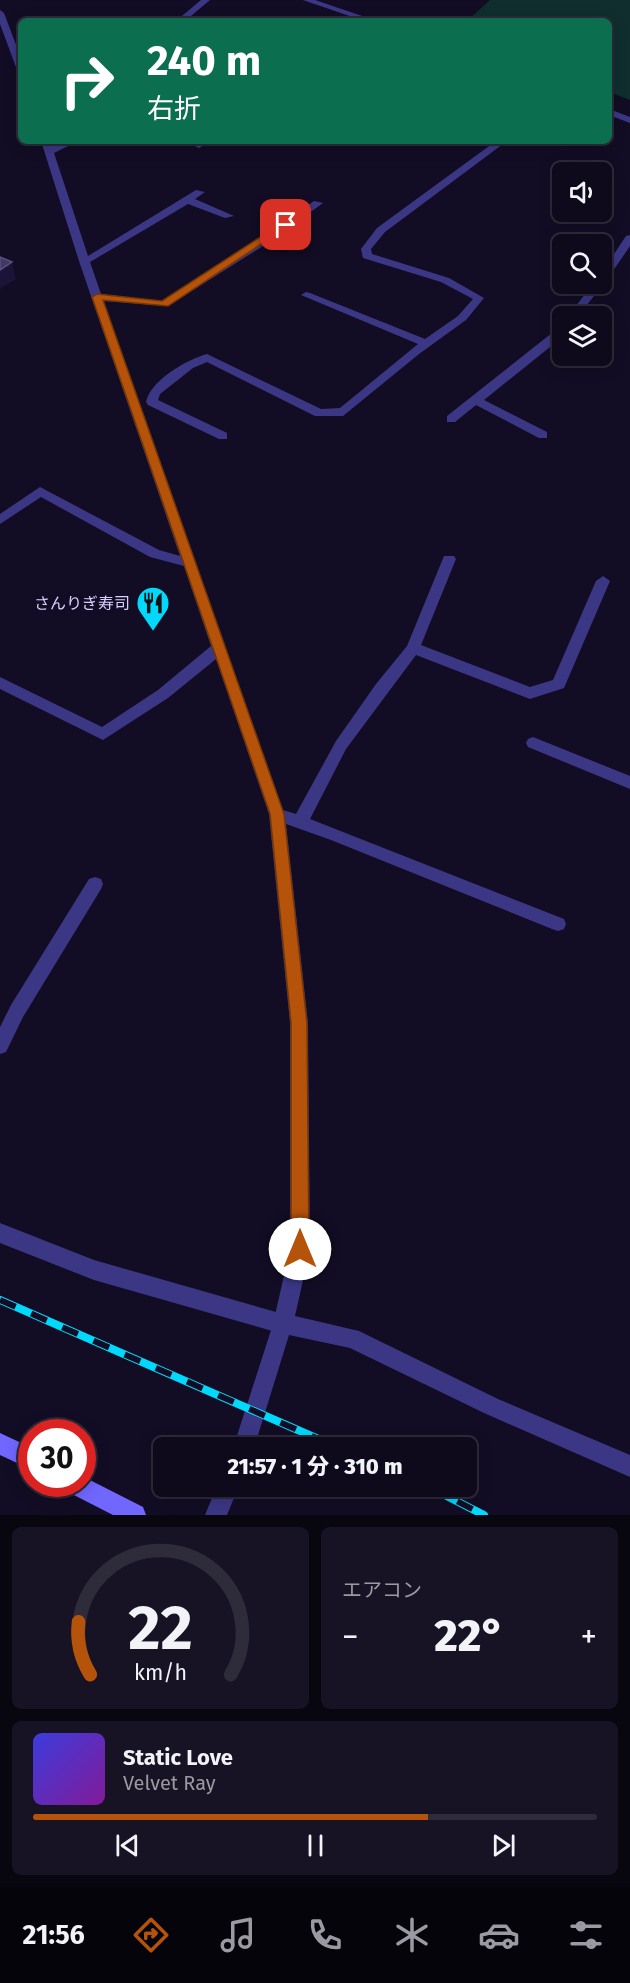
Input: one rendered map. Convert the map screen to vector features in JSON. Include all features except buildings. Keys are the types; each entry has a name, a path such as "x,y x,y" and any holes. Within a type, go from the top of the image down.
{"main road":[{"path":"0,1444 18,1453"},
{"path":"96,1495 135,1515"}],"street":[{"path":"184,18 206,0"},
{"path":"308,0 364,18"},
{"path":"0,14 4,32 18,63"},
{"path":"612,113 630,120"},
{"path":"223,436 152,402 154,392 189,365 207,358 319,413 343,412 370,386 471,312 479,298 445,280 367,256 366,249 381,230 498,144"},
{"path":"48,146 84,261 277,814 299,1023 300,1249 283,1323 247,1437"},
{"path":"84,261 98,255 200,192"},
{"path":"188,200 229,216"},
{"path":"97,297 164,304 270,237 318,202"},
{"path":"612,264 630,238"},
{"path":"581,306 590,294"},
{"path":"306,295 426,343"},
{"path":"451,419 552,339"},
{"path":"475,400 543,435"},
{"path":"0,520 40,491 155,554 190,563"},
{"path":"300,822 341,745 381,688 413,648 449,559"},
{"path":"413,648 530,693 559,684 603,581"},
{"path":"0,682 103,734 163,694 219,648"},
{"path":"533,743 630,783"},
{"path":"277,814 558,924"},
{"path":"0,1046 17,1011 95,885"},
{"path":"0,1233 94,1270 283,1323 352,1338 492,1406 630,1466"},
{"path":"216,1515 223,1497"}],"green space":[{"path":"490,0 630,0 630,100 612,93 612,18 470,18"}],"railway":[{"path":"0,1300 314,1437"},
{"path":"449,1497 484,1515"}],"place":[{"name":"さんりぎ寿司","path":"153,632"}],"route":[{"path":"286,225 164,304 97,297 277,814 299,1023 300,1249"}]}
